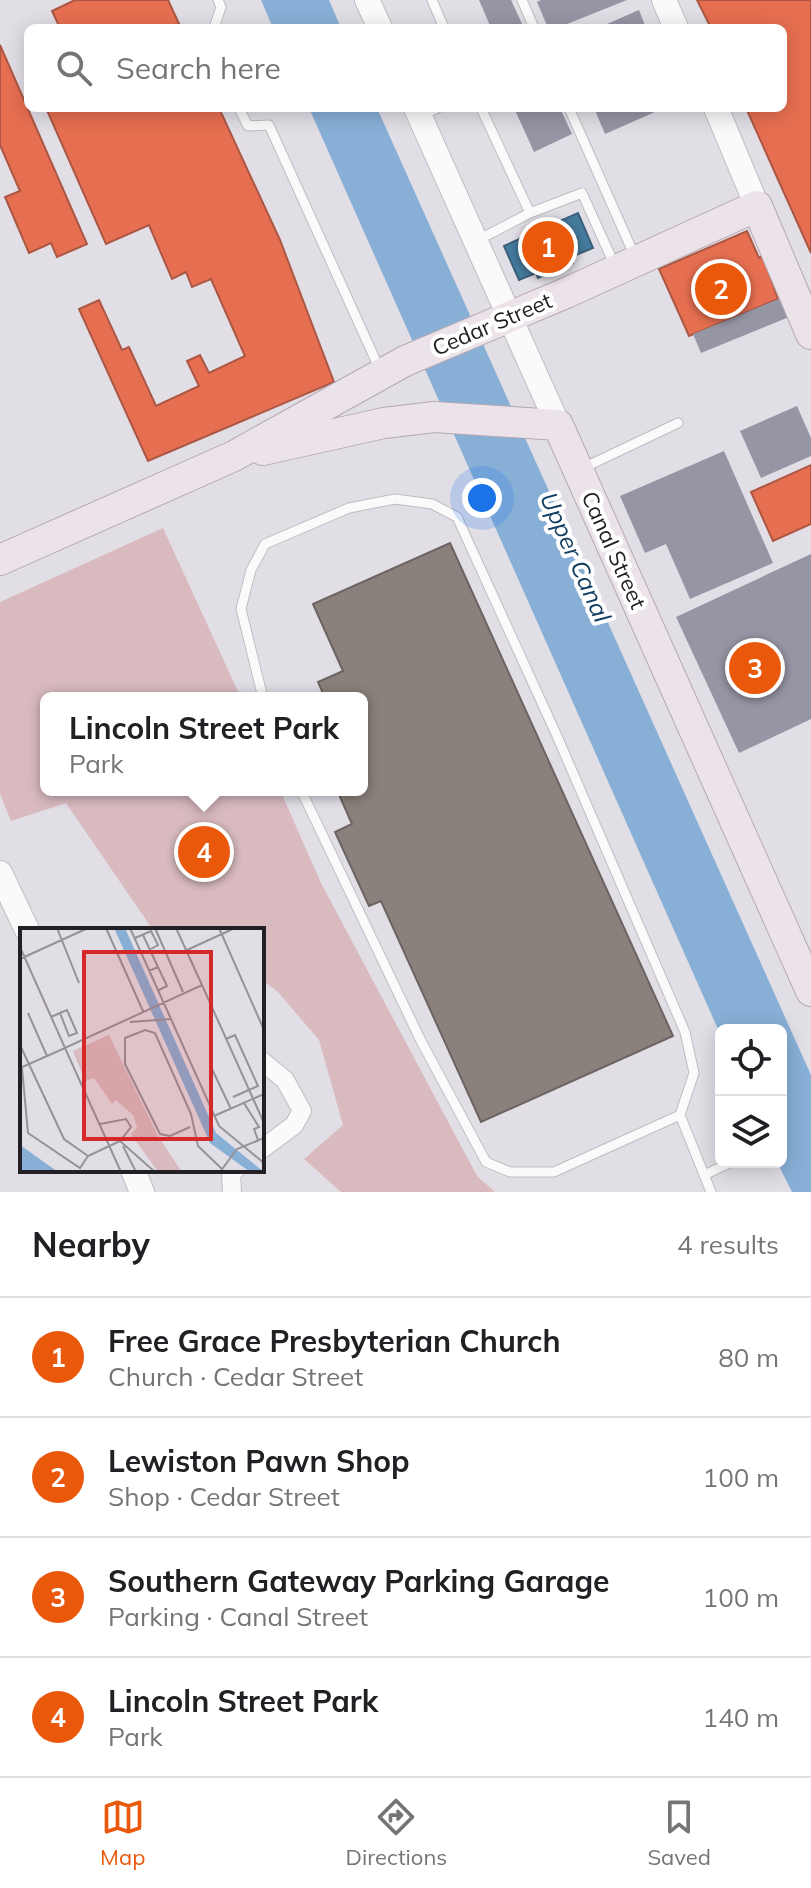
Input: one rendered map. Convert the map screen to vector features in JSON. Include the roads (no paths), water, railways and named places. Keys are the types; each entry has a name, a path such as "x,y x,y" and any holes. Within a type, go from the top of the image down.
{"highway":[{"name":"Cedar Street","path":"0,560 234,456 393,367 757,206"},
{"path":"757,206 811,334"},
{"name":"Cedar Street","path":"234,456 384,423 434,417 545,424"},
{"name":"Canal Street","path":"545,424 578,470 811,991"}],"main road":[{"path":"367,0 378,24"},
{"path":"664,0 674,24"},
{"name":"Canal Street","path":"425,112 475,242 497,320 545,424"},
{"path":"718,112 757,206"},
{"path":"0,873 26,928"},
{"path":"134,1172 142,1192"}],"street":[{"path":"264,1063 285,1080 302,1111 294,1125 264,1148"},
{"path":"232,1172 232,1192"}],"lane":[{"path":"215,24 221,7 218,0"},
{"path":"432,0 442,24"},
{"path":"522,0 532,24"},
{"path":"241,112 248,126 269,125 393,367"},
{"path":"483,112 530,213"},
{"path":"570,112 627,266"},
{"path":"475,242 530,213 582,193 627,266"},
{"path":"578,470 678,423"},
{"path":"262,692 241,609 251,570 265,544 349,508 395,499 432,504 457,517 557,736 685,1032 694,1073 680,1115 711,1192"},
{"path":"304,796 421,1041 486,1162 510,1172 554,1172 680,1115"},
{"path":"704,1175 719,1168"}],"water":[{"path":"261,0 329,0 339,24 271,24"},
{"name":"Upper Canal","path":"311,112 379,112 811,1075 811,1192 792,1192 780,1168 787,1168 787,1024 716,1024"}],"place":[{"name":"Free Grace Presbyterian Church","path":"548,247"},
{"name":"Lewiston Pawn Shop","path":"721,289"},
{"name":"Southern Gateway Parking Garage","path":"755,668"},
{"name":"Lincoln Street Park","path":"204,852"}]}
